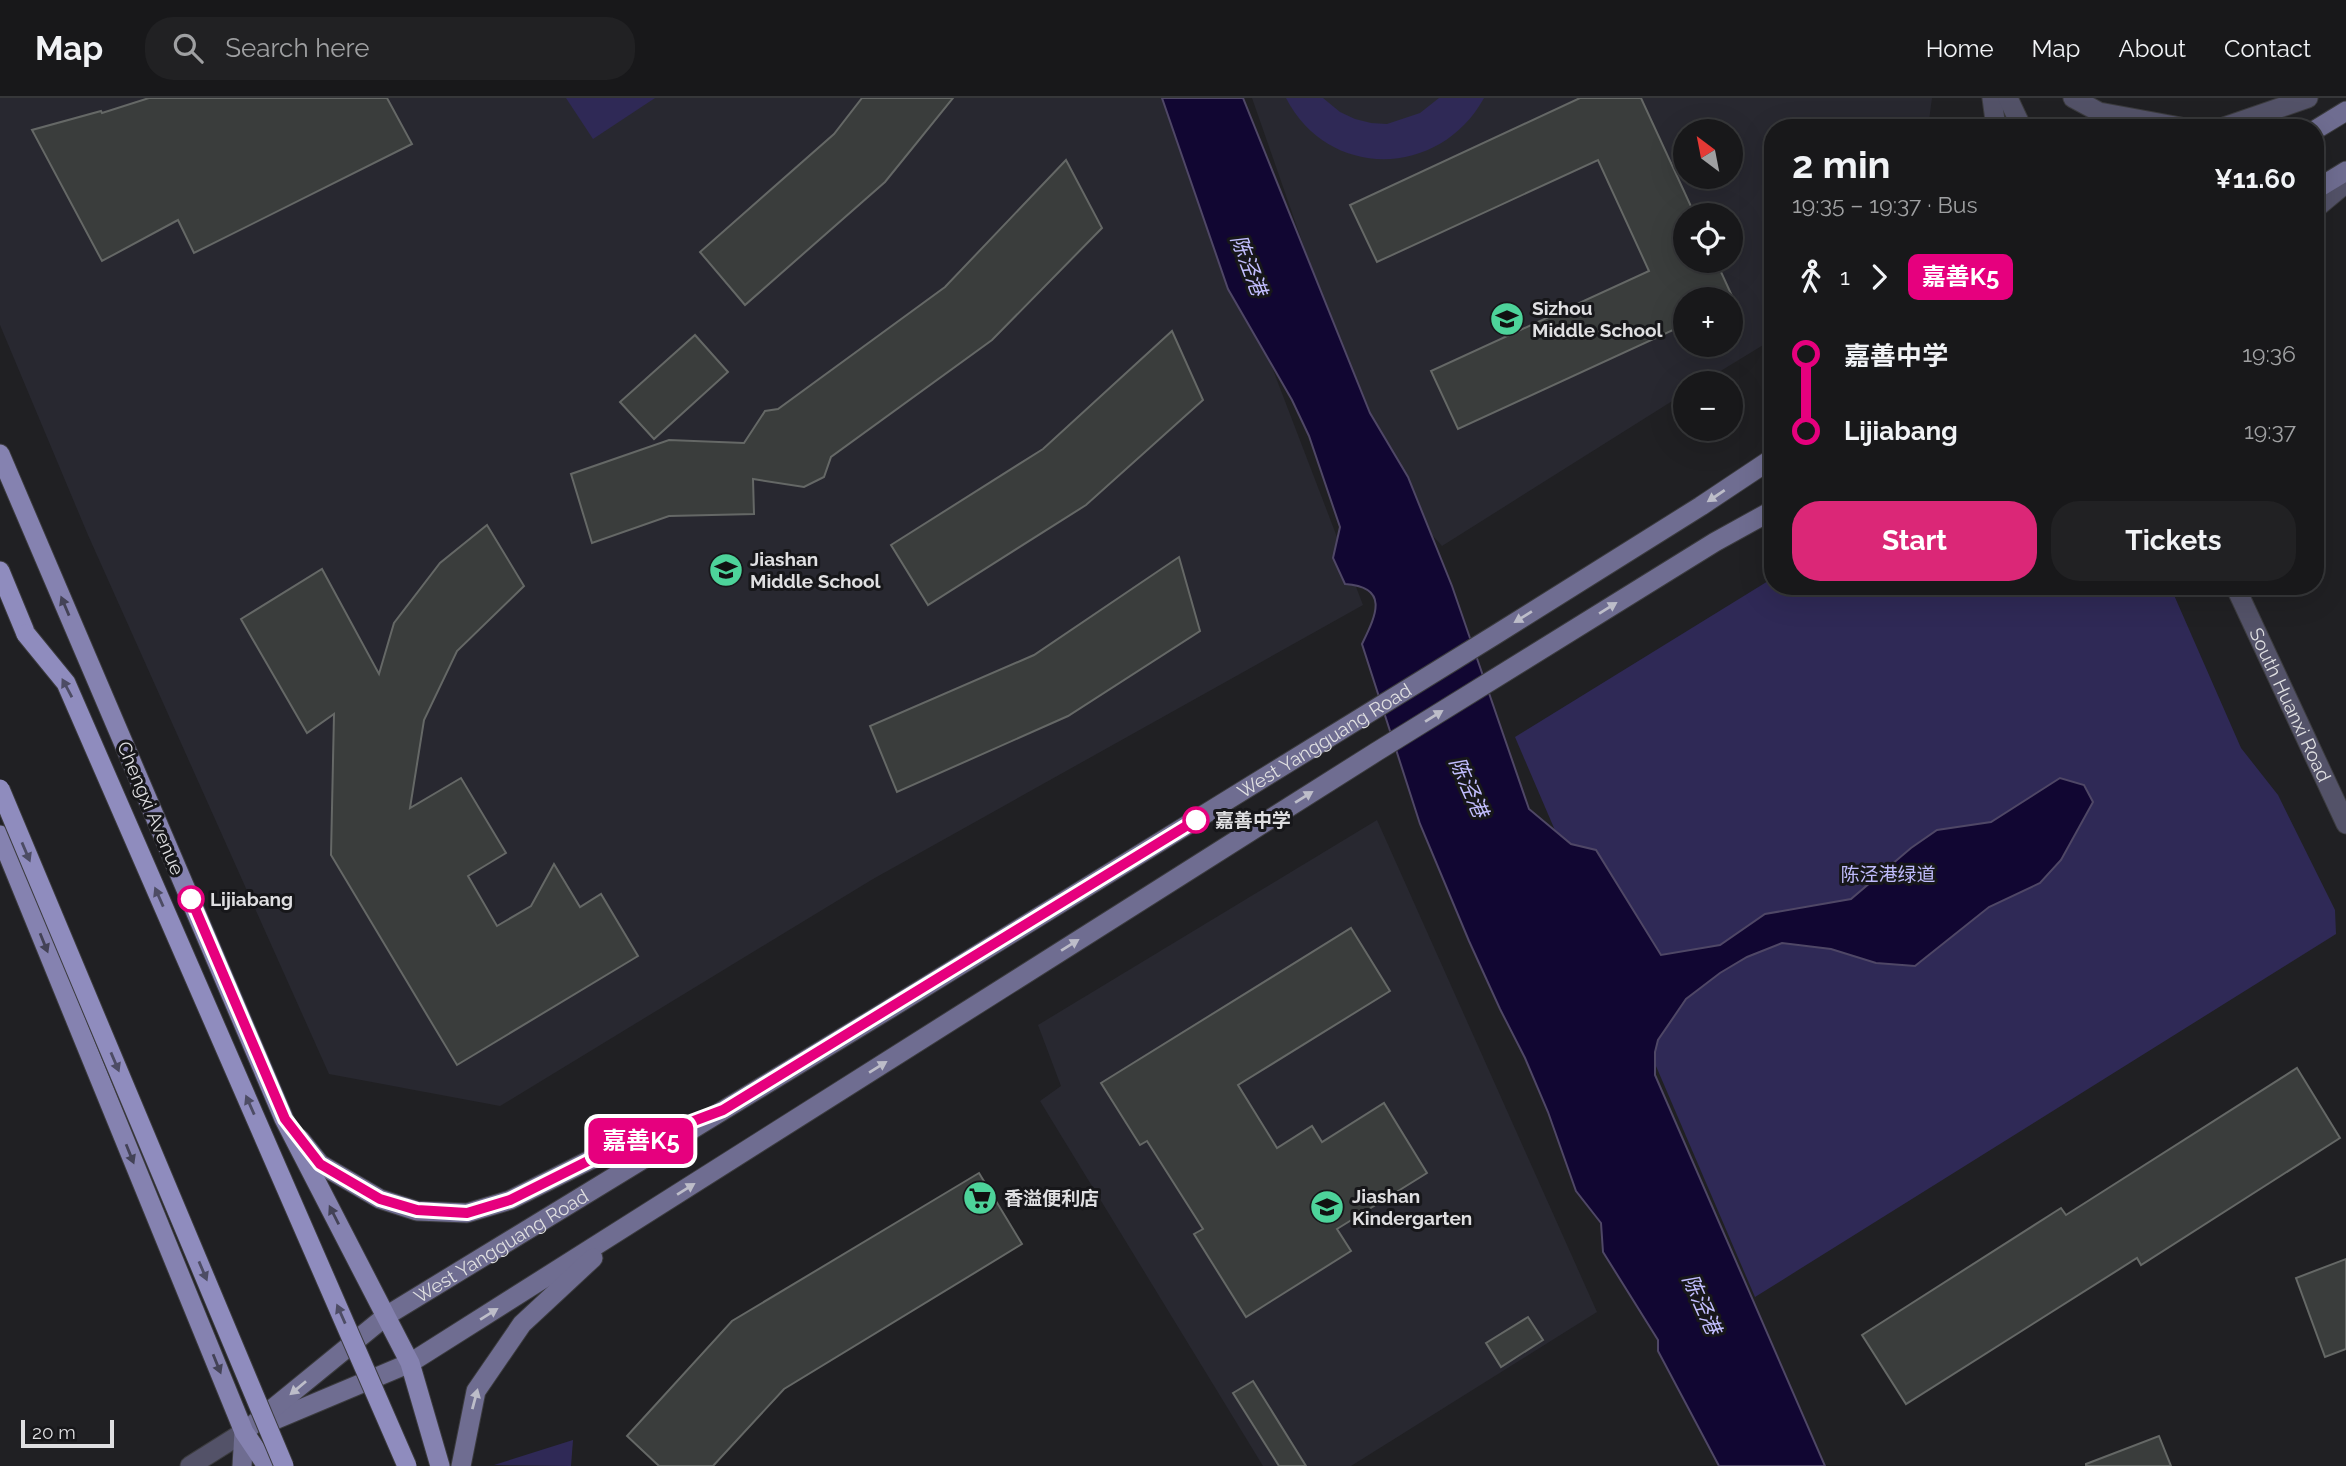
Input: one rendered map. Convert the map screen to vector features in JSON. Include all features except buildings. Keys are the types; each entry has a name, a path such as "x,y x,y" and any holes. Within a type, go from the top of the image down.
{"highway":[{"path":"0,572 26,634 66,683 407,1466"},
{"path":"0,789 284,1466"}],"main road":[{"path":"2324,124 2346,111"},
{"path":"2324,184 2346,171"},
{"name":"Chengxi Avenue","path":"0,454 285,1119 410,1363 440,1466"},
{"name":"West Yangguang Road","path":"244,1432 386,1316 1366,715 1764,464"},
{"name":"West Yangguang Road","path":"244,1432 410,1363 1376,752 1715,542 1764,515"},
{"path":"0,835 244,1432 267,1466"},
{"path":"285,1119 320,1164 380,1199 417,1210 467,1213 510,1200 590,1160 723,1110"},
{"path":"461,1466 476,1391 522,1324 628,1226"},
{"path":"242,1466 244,1432"}],"street":[{"path":"1993,98 1995,119"},
{"path":"2008,98 2018,119"},
{"path":"2073,98 2099,112 2137,119"},
{"path":"2247,119 2308,98"},
{"path":"2324,201 2346,183"},
{"name":"South Huanxi Road","path":"2239,595 2346,824"},
{"name":"West Yangguang Road","path":"190,1466 244,1432"}],"shaded area":[{"name":"Jiashan Middle School","path":"0,98 1169,98 1363,605 873,879 500,1106 329,1074 88,535 0,325"},
{"name":"Sizhou Middle School","path":"1252,98 1932,98 1929,119 1764,119 1764,344 1721,371 1673,371 1673,401 1442,546 1387,485"},
{"name":"Jiashan Kindergarten","path":"1377,820 1597,1312 1351,1466 1263,1466 1040,1101 1061,1086 1038,1025"}],"green space":[{"path":"566,98 655,98 593,139"},
{"path":"1286,98 1323,98 1340,112 1355,119 1387,124 1420,113 1439,98 1484,98 1465,124 1441,143 1413,155 1385,159 1356,156 1329,144 1305,125"},
{"name":"陈泾港绿道","path":"1764,584 1764,595 2174,595 2241,748 2278,795 2335,910 2336,934 1755,1297 1515,737"},
{"path":"573,1440 571,1466 494,1465"}],"water":[{"name":"陈泾港","path":"1162,98 1243,98 1370,413 1408,477 1452,586 1529,809 1571,844 1596,850 1661,955 1720,945 1765,914 1851,899 1911,848 1937,830 1991,822 2060,778 2084,785 2093,802 2061,860 2040,883 1989,907 1915,966 1876,963 1831,949 1782,943 1747,957 1720,973 1686,999 1658,1040 1655,1075 1825,1466 1719,1466 1658,1351 1658,1340 1603,1252 1601,1223 1576,1191 1548,1112 1469,941 1420,824 1362,644 1374,614 1374,597 1359,586 1345,584 1333,558 1340,527 1309,436 1292,400 1228,289"}],"bus line":[{"name":"嘉善K5","path":"191,899 285,1119 320,1164 380,1199 417,1210 467,1213 510,1200 590,1160 723,1110 1196,820"}],"place":[{"name":"Sizhou Middle School","path":"1507,319"},
{"name":"Jiashan Middle School","path":"726,570"},
{"name":"嘉善中学","path":"1196,820"},
{"name":"Lijiabang","path":"191,899"},
{"name":"香溢便利店","path":"980,1198"},
{"name":"Jiashan Kindergarten","path":"1327,1207"}]}
